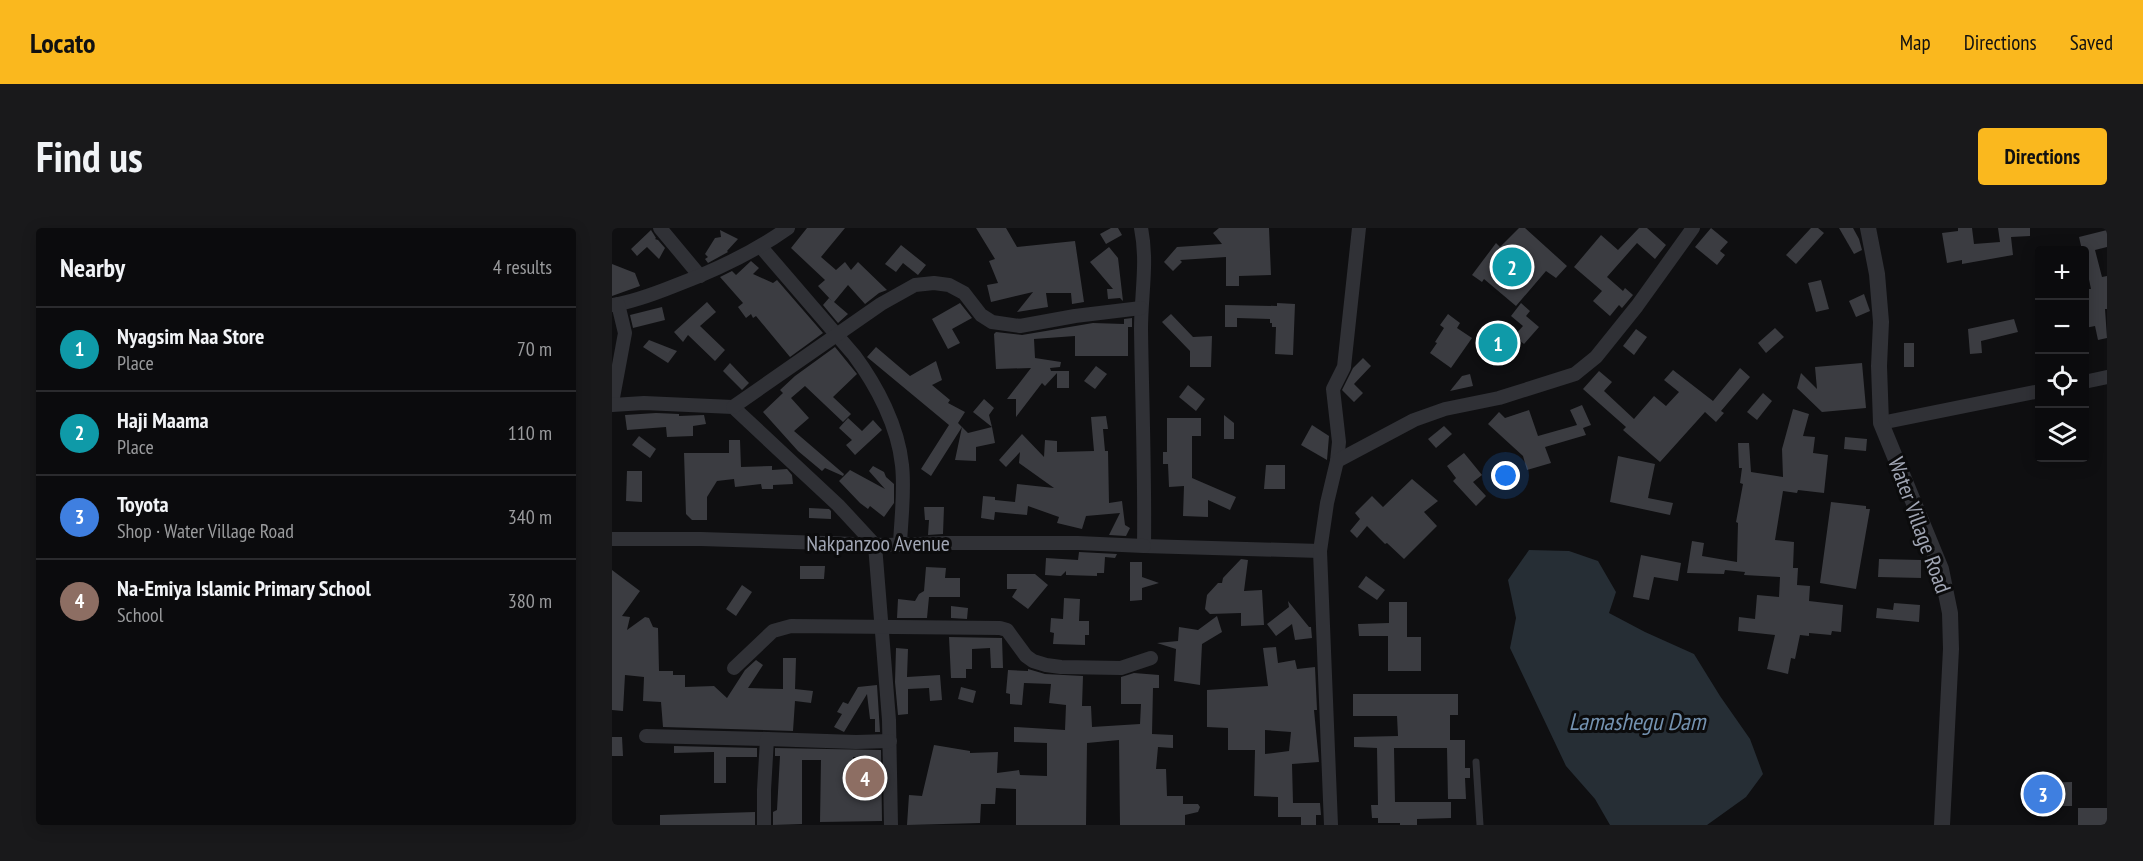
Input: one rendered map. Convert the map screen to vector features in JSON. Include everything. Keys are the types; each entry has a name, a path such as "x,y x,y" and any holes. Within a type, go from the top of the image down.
{"street":[{"path":"660,228 700,276"},
{"path":"788,228 761,247 700,276 615,305 625,333 612,404 733,407 881,304 915,285 934,283 949,285 964,293 981,315 992,322 1020,326 1141,308"},
{"path":"1141,228 1145,260 1141,308 1144,546"},
{"path":"1331,825 1320,551 1339,442 1333,389 1344,367 1359,228"},
{"path":"1337,461 1414,420 1445,409 1499,398 1575,374 1596,357 1637,306 1693,228"},
{"name":"Water Village Road","path":"1868,228 1877,273 1881,322 1879,366 1881,423 1941,569 1950,613 1951,649 1942,825"},
{"path":"761,247 864,368 885,408 896,437 902,464 900,545"},
{"path":"2089,381 2107,377"},
{"path":"1881,423 2035,392"},
{"path":"733,407 838,505 876,545 890,741 891,825"},
{"name":"Nakpanzoo Avenue","path":"612,539 701,539 876,545 1078,543 1320,551"},
{"path":"734,668 773,631 781,628 1000,628 1007,630 1026,656 1033,661 1061,667 1121,668 1151,658"},
{"path":"646,736 890,741"},
{"path":"764,825 767,739"}],"lane":[{"path":"1476,762 1479,825"}],"water":[{"name":"Lamashegu Dam","path":"1529,550 1569,551 1598,561 1616,592 1609,613 1694,654 1750,739 1763,774 1746,797 1707,825 1610,825 1595,799 1566,766 1510,648 1516,618 1508,580"}],"building":[{"path":"807,228 845,228 821,257 836,270 845,262 851,270 858,262 887,290 865,304 848,285 834,302 848,314 838,323 823,305 829,298 832,301 818,286 825,280 791,248"},
{"path":"976,228 1006,228 1017,247 1075,241 1084,302 1072,304 1071,293 1046,293 1048,307 1017,312 1033,292 991,302 987,285 998,283 989,261 995,259"},
{"path":"1111,228 1118,228 1122,235 1106,244 1100,234"},
{"path":"1219,228 1269,228 1271,275 1239,276 1239,286 1226,286 1226,257 1180,260 1182,262 1173,271 1164,262 1177,247 1222,244 1213,233"},
{"path":"1519,228 1525,228 1567,266 1556,278 1546,271 1516,306 1484,279 1482,282 1472,275 1496,243 1500,247"},
{"path":"1639,228 1647,228 1666,245 1655,259 1637,243 1607,277 1623,291 1625,288 1633,295 1622,308 1619,305 1610,316 1593,301 1602,291 1574,267 1601,235 1618,250"},
{"path":"1711,228 1728,242 1720,251 1725,255 1717,265 1695,247"},
{"path":"1811,228 1818,228 1824,233 1796,264 1786,255"},
{"path":"1839,228 1853,228 1862,250 1854,254"},
{"path":"1958,228 1972,228 1974,244 2000,242 1998,228 2030,228 2030,236 2011,237 2013,255 1962,264 1962,260 1947,263 1942,233 1958,231"},
{"path":"651,230 655,239 665,248 659,259 647,247 637,256 631,249"},
{"path":"720,230 738,239 728,252 708,263 705,259 708,257 705,254 715,238 721,237"},
{"path":"2107,230 2107,247 2095,250 2102,277 2107,276 2107,309 2105,309 2107,338 2098,340 2095,326 2089,327 2089,289 2091,289 2089,246 2081,246 2079,237"},
{"path":"901,245 926,265 918,275 903,263 896,272 885,264"},
{"path":"1109,247 1118,258 1123,301 1120,298 1108,299 1107,289 1113,289 1090,262"},
{"path":"751,261 759,268 753,274 773,283 777,280 823,333 790,357 756,316 753,318 751,314 746,318 738,307 743,303 720,277 732,271 736,275"},
{"path":"612,264 635,273 640,286 612,296"},
{"path":"1821,280 1829,309 1816,312 1808,283"},
{"path":"1864,294 1870,311 1856,317 1849,301"},
{"path":"707,302 716,312 700,326 725,350 715,361 688,335 683,342 674,332"},
{"path":"960,303 972,318 952,329 960,343 948,349 932,319"},
{"path":"1277,303 1295,304 1293,355 1275,354 1276,327 1272,327 1270,319 1237,318 1237,327 1225,327 1225,305 1277,306"},
{"path":"1521,303 1530,311 1526,316 1539,327 1524,344 1514,336 1523,326 1511,316"},
{"path":"662,307 665,320 633,328 630,315"},
{"path":"1171,314 1193,337 1212,336 1211,367 1190,367 1190,351 1162,322"},
{"path":"1448,314 1460,323 1457,328 1472,338 1451,368 1430,353 1444,328 1440,325"},
{"path":"1132,318 1132,327 1128,327 1128,356 1075,356 1075,336 1034,339 1035,358 1061,362 1060,367 1050,368 1051,371 1069,371 1069,388 1057,388 1057,373 1045,386 1042,383 1016,417 1016,399 1007,399 1031,368 996,369 994,334 996,332 1022,335 1093,323 1124,324 1124,319"},
{"path":"2014,319 2018,332 1981,341 1982,353 1970,354 1968,329"},
{"path":"1775,328 1784,337 1766,353 1758,343"},
{"path":"1636,329 1647,337 1634,355 1623,346"},
{"path":"649,340 677,351 668,363 643,347"},
{"path":"1904,343 1914,343 1914,367 1904,367"},
{"path":"835,347 857,374 833,397 851,414 843,422 805,386 791,398 809,418 794,431 844,474 843,476 825,468 822,471 798,451 763,412 783,393 780,390 795,376"},
{"path":"876,347 910,376 936,361 942,380 932,385 950,400 948,403 965,412 958,423 962,427 931,476 921,469 949,425 867,357"},
{"path":"1363,358 1371,366 1354,384 1363,393 1354,402 1342,390 1353,368"},
{"path":"730,363 749,383 742,390 723,371"},
{"path":"1862,363 1866,408 1822,412 1797,388 1801,373 1817,389 1815,367"},
{"path":"1096,366 1107,374 1095,389 1084,381"},
{"path":"1740,368 1750,377 1721,411 1724,413 1716,422 1705,412 1660,462 1623,430 1626,427 1583,389 1599,371 1612,382 1604,391 1634,419 1654,396 1666,406 1679,392 1664,380 1673,370 1713,401"},
{"path":"1470,374 1473,386 1450,391 1462,376"},
{"path":"1188,385 1205,399 1196,411 1179,397"},
{"path":"1763,393 1772,401 1757,420 1747,412"},
{"path":"984,399 994,408 989,415 992,427 973,412"},
{"path":"1582,405 1591,425 1583,428 1586,435 1545,447 1551,463 1527,470 1523,456 1488,424 1499,412 1505,418 1529,410 1538,436 1577,425 1570,410"},
{"path":"1793,409 1809,414 1803,436 1815,437 1813,453 1828,455 1824,493 1783,491 1775,540 1794,542 1793,568 1798,568 1797,585 1810,586 1809,601 1843,605 1841,632 1832,631 1831,635 1809,633 1809,636 1800,635 1795,659 1791,658 1788,674 1767,669 1775,635 1738,631 1739,617 1755,619 1757,595 1779,597 1780,577 1744,575 1745,572 1725,570 1724,574 1687,573 1692,541 1704,543 1702,556 1737,562 1738,523 1736,522 1743,484 1740,483 1742,468 1739,468 1738,443 1749,443 1751,472 1783,477 1782,449"},
{"path":"679,414 679,416 704,415 706,424 693,426 693,436 667,437 666,427 627,430 625,415"},
{"path":"1224,415 1234,423 1234,439 1224,439"},
{"path":"1106,416 1108,429 1103,429 1105,451 1108,451 1109,503 1122,501 1125,525 1130,528 1126,536 1109,535 1120,513 1086,516 1082,529 1057,523 1059,517 1028,506 1027,515 995,512 994,520 981,518 983,496 1015,502 1017,484 1054,488 1019,463 1020,452 1006,467 999,460 1022,434 1044,457 1045,440 1057,441 1057,452 1094,451 1091,417"},
{"path":"848,418 862,431 873,420 882,430 855,455 846,445 852,440 839,428"},
{"path":"1167,418 1201,418 1201,436 1192,436 1192,478 1236,497 1230,510 1208,500 1208,517 1183,516 1184,486 1169,487 1168,464 1163,464 1163,452 1167,452"},
{"path":"1312,425 1329,436 1327,460 1301,445"},
{"path":"1444,426 1452,434 1436,448 1428,439"},
{"path":"962,427 968,433 992,427 995,443 976,447 976,461 955,460"},
{"path":"639,436 656,449 650,458 632,445"},
{"path":"1845,437 1867,439 1866,451 1844,449"},
{"path":"729,440 740,440 741,467 772,466 772,470 787,469 792,475 793,484 773,485 773,489 762,489 761,484 735,487 734,479 717,481 707,497 707,520 692,520 686,514 684,453 729,453"},
{"path":"1464,453 1482,475 1473,482 1486,496 1476,506 1453,481 1456,478 1447,466"},
{"path":"1618,456 1655,464 1648,498 1673,503 1670,515 1610,502"},
{"path":"1266,465 1285,465 1285,489 1264,489"},
{"path":"873,466 884,472 894,484 894,503 884,517 870,506 868,509 860,503 839,481 850,470 885,489 869,471"},
{"path":"627,471 642,471 642,502 626,501"},
{"path":"1412,479 1438,501 1424,512 1437,526 1404,559 1367,526 1357,538 1350,531 1360,519 1355,513 1372,496 1383,507"},
{"path":"1831,502 1866,506 1866,509 1870,509 1856,589 1820,583"},
{"path":"924,507 944,507 943,534 928,535 929,520 925,520"},
{"path":"809,508 829,509 831,519 809,518"},
{"path":"1079,552 1117,554 1115,558 1105,557 1104,573 1097,573 1097,576 1066,575 1066,571 1061,576 1045,575 1046,558 1078,560"},
{"path":"1641,555 1681,563 1678,581 1654,577 1649,600 1633,597"},
{"path":"1241,559 1248,560 1244,591 1262,590 1264,625 1241,626 1241,613 1210,614 1205,609 1207,595 1218,583 1222,583 1223,578"},
{"path":"1879,559 1921,560 1921,578 1878,577"},
{"path":"1130,562 1142,562 1142,577 1159,583 1142,588 1142,600 1130,601"},
{"path":"800,566 825,566 824,579 800,579"},
{"path":"926,567 946,568 945,578 960,578 960,597 929,597 927,618 897,618 898,599 915,601 924,591"},
{"path":"612,570 640,591 622,616 630,617 627,630 645,617 649,618 653,627 658,628 659,671 673,671 673,675 685,675 685,687 714,686 727,698 745,670 756,660 763,665 748,688 783,689 783,658 796,658 795,689 813,691 811,703 795,701 793,731 663,727 661,702 643,701 644,677 625,675 623,711 612,710"},
{"path":"1007,574 1035,574 1048,585 1028,609 1012,597 1017,589 1007,589"},
{"path":"1366,576 1385,590 1377,600 1358,587"},
{"path":"742,585 752,592 736,616 726,609"},
{"path":"1064,598 1080,599 1079,621 1089,621 1089,635 1085,635 1085,645 1053,644 1054,633 1050,632 1051,618 1063,619"},
{"path":"1288,601 1311,627 1312,638 1295,640 1292,624 1276,636 1267,624 1289,607"},
{"path":"1389,602 1407,602 1407,637 1421,637 1421,671 1388,671 1388,636 1359,636 1358,624 1389,623"},
{"path":"1894,603 1920,605 1919,622 1876,618 1877,608 1893,610"},
{"path":"951,606 968,608 967,619 951,618"},
{"path":"1217,616 1222,632 1202,644 1200,685 1174,681 1176,649 1157,643 1178,641 1179,627 1198,630"},
{"path":"949,637 1002,638 1003,668 991,668 990,648 972,649 972,669 966,669 966,678 951,678"},
{"path":"1276,647 1278,663 1295,660 1297,669 1315,667 1317,710 1314,710 1319,762 1292,764 1293,803 1320,803 1321,815 1316,815 1316,825 1301,825 1301,817 1278,817 1278,797 1254,796 1255,750 1228,750 1228,728 1207,727 1207,690 1268,686 1263,648","holes":["1265,730 1291,732 1289,751 1265,754"]},
{"path":"896,648 908,649 907,677 940,675 942,700 930,701 929,688 908,689 908,714 898,715 895,682"},
{"path":"1028,669 1045,674 1083,676 1082,706 1091,706 1092,727 1140,724 1141,704 1121,704 1121,677 1134,673 1159,675 1159,688 1153,688 1152,734 1173,735 1173,748 1158,747 1156,769 1166,769 1167,796 1183,796 1183,804 1198,804 1200,807 1198,812 1185,815 1185,825 1120,825 1119,740 1087,743 1086,825 1016,825 1016,789 996,788 995,804 981,804 980,823 907,825 909,795 922,796 934,745 970,751 970,753 998,752 997,773 1019,770 1020,775 1047,776 1047,743 1014,742 1014,727 1065,730 1066,705 1049,703 1051,684 1024,683 1022,705 1010,704 1010,694 1006,693 1008,670 1028,671"},
{"path":"877,685 880,732 875,732 875,719 870,719 867,694 844,732 834,727 842,714 837,712 843,702 848,704 858,687"},
{"path":"961,687 976,691 973,703 958,699"},
{"path":"1353,694 1458,694 1458,715 1450,715 1450,740 1465,740 1465,768 1470,768 1470,778 1465,778 1466,799 1448,799 1447,748 1394,748 1395,802 1451,802 1451,818 1417,819 1417,825 1400,825 1400,823 1378,823 1378,818 1372,818 1371,805 1378,805 1377,748 1354,747 1354,737 1398,736 1397,716 1353,716"},
{"path":"612,737 622,737 623,756 612,756"},
{"path":"674,746 757,748 757,757 726,757 726,783 714,783 714,752 674,753"},
{"path":"775,748 881,750 882,821 820,822 821,760 802,760 802,824 773,825 773,812 777,810 780,756 775,756","holes":["853,757 874,757 875,793 854,793"]},
{"path":"2072,782 2072,806 2023,806 2022,788 2034,787 2034,783"},
{"path":"2078,808 2107,808 2107,825 2078,825"},
{"path":"755,812 755,825 660,825 660,815"}],"place":[{"name":"Haji Maama","path":"1512,267"},
{"name":"Nyagsim Naa Store","path":"1498,343"},
{"name":"Na-Emiya Islamic Primary School","path":"865,778"},
{"name":"Toyota","path":"2043,794"}]}
